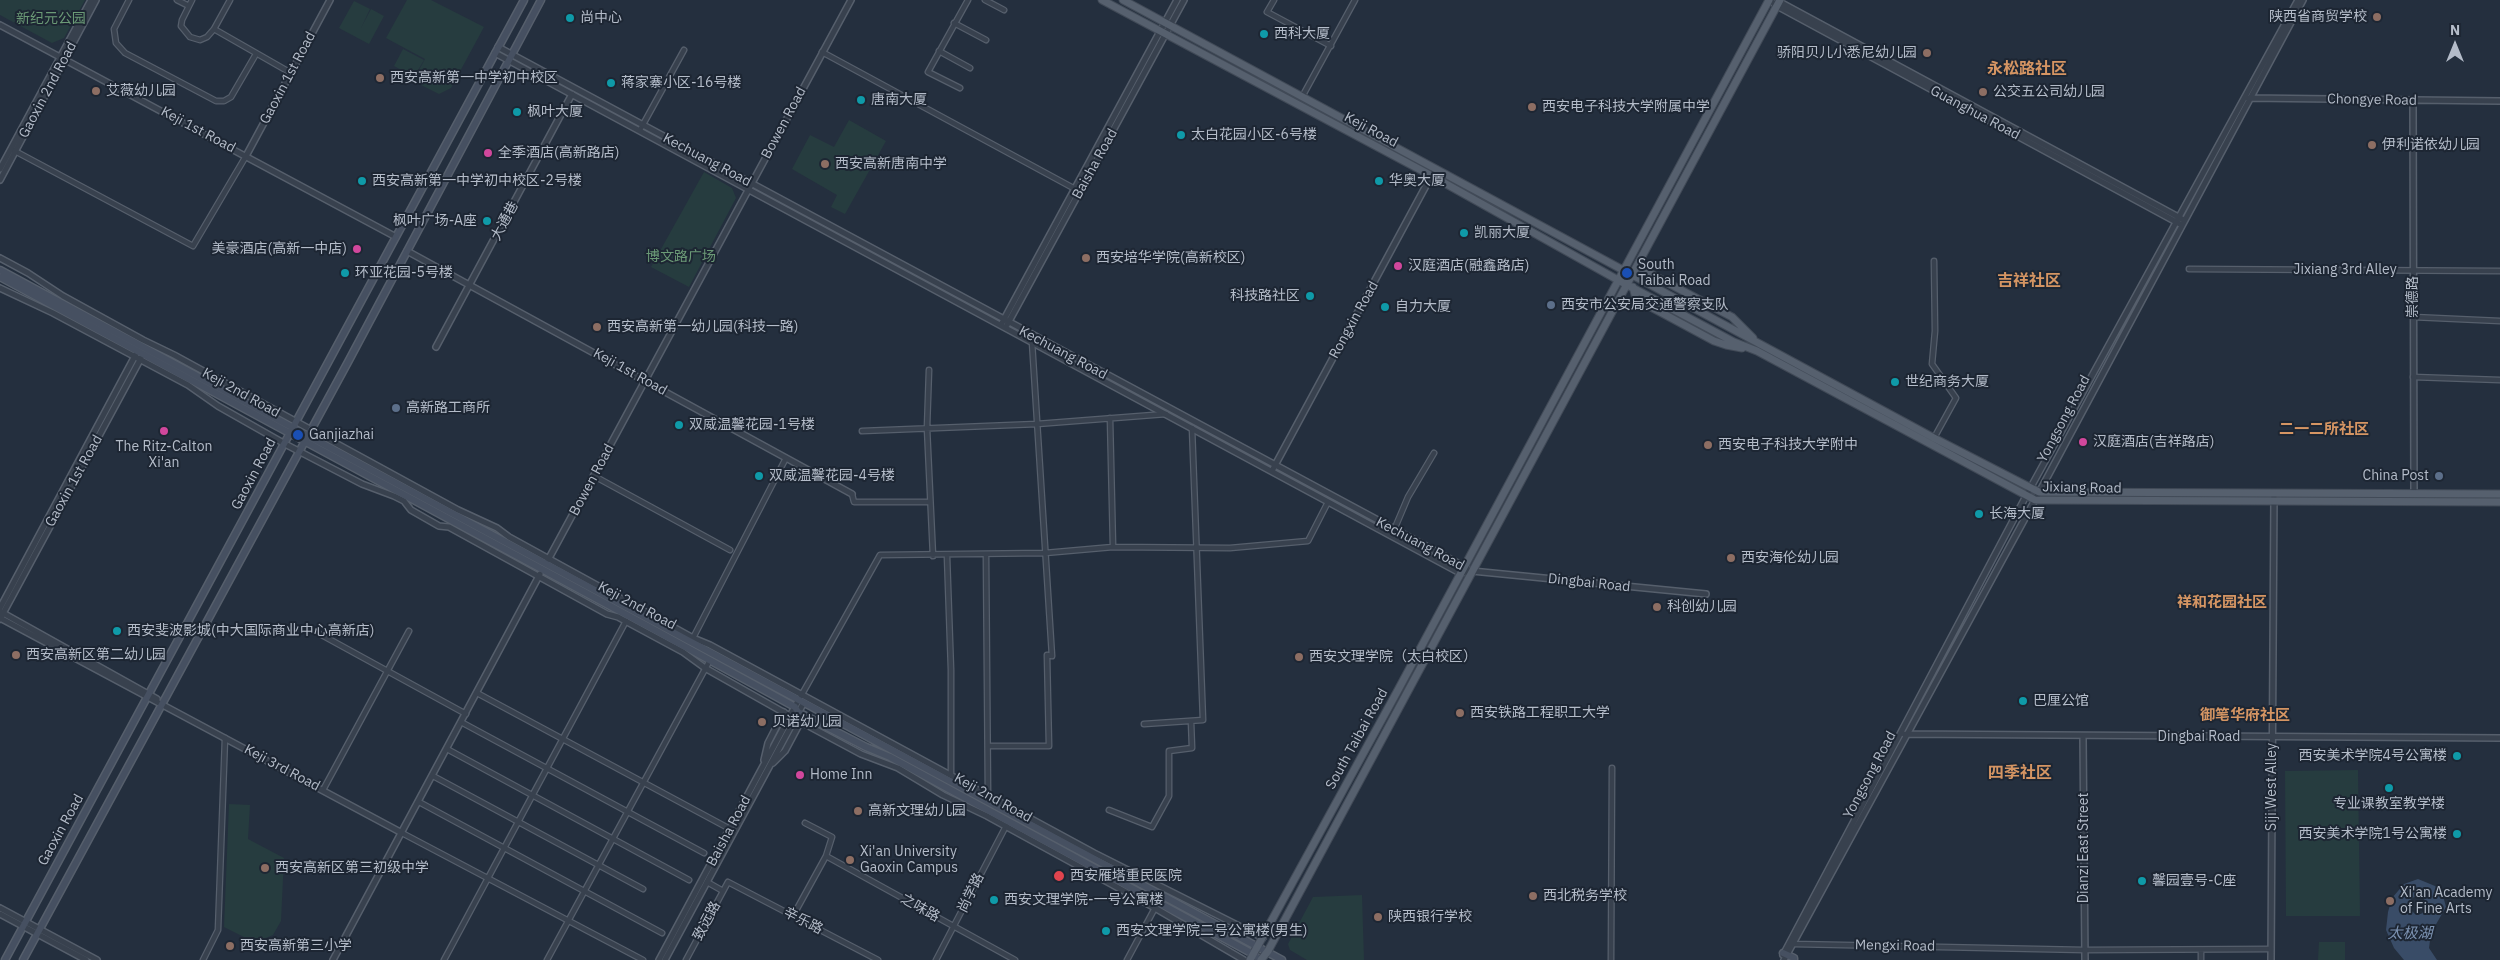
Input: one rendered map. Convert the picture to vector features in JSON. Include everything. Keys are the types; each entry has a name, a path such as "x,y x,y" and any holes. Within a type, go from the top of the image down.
{"main road":[{"name":"Gaoxin Road","path":"5,960 524,0"},
{"name":"Gaoxin Road","path":"23,960 541,0"},
{"name":"Keji Road","path":"1102,0 1162,33 1635,275"},
{"name":"Keji Road","path":"1123,0 1302,97 1630,286"},
{"name":"South Taibai Road","path":"1251,957 1624,269 1774,1"},
{"path":"1635,275 1774,1"},
{"name":"Keji 2nd Road","path":"0,270 291,431 307,436 866,747 890,757 1157,906 1251,957 1260,960"},
{"name":"South Taibai Road","path":"1260,960 1268,951 1472,571 1635,275"},
{"name":"Jixiang Road","path":"1635,275 1934,438 2039,492 2500,502"},
{"name":"Keji 2nd Road","path":"0,277 142,350"},
{"name":"Jixiang Road","path":"1630,286 2035,500 2500,494"},
{"name":"Keji 2nd Road","path":"544,567 797,707 1171,902 1258,945 1282,960"},
{"name":"Yongsong Road","path":"1785,957 1794,960"}],"street":[{"name":"Gaoxin 2nd Road","path":"63,57 91,0"},
{"name":"Gaoxin 2nd Road","path":"0,180 13,150 96,0"},
{"path":"129,0 114,29 116,43 125,54 216,101 224,101 231,97 256,54"},
{"path":"177,0 189,6"},
{"path":"192,0 182,20 184,32 200,40 207,37 214,29 230,0"},
{"name":"Gaoxin 1st Road","path":"246,156 330,0"},
{"name":"Bowen Road","path":"333,960 851,0"},
{"path":"960,88 928,72 968,0"},
{"path":"985,0 1004,10"},
{"name":"Baisha Road","path":"1168,24 1177,0"},
{"name":"Baisha Road","path":"1005,324 1162,33 1184,0"},
{"path":"1274,0 1267,12 1331,46"},
{"path":"1302,97 1355,0"},
{"name":"Yongsong Road","path":"2248,99 2298,0"},
{"name":"Yongsong Road","path":"1785,957 1899,734 1958,629 2026,496 2303,0"},
{"name":"Guanghua Road","path":"1774,1 2181,221"},
{"path":"954,24 986,40"},
{"name":"Keji 1st Road","path":"0,25 63,57 396,237"},
{"path":"214,29 290,73"},
{"name":"Kechuang Road","path":"497,50 642,128 749,189 1005,324 1273,469 1328,502 1462,569 1472,571"},
{"path":"642,128 684,50"},
{"path":"939,50 970,68"},
{"path":"822,52 1078,190"},
{"name":"Kechuang Road","path":"510,57 572,94 752,183 1005,324 1032,342 1192,428 1394,530 1462,569"},
{"name":"大通巷","path":"436,347 572,94"},
{"name":"Chongye Road","path":"2248,99 2500,101"},
{"name":"崇德路","path":"2413,101 2414,494"},
{"name":"Gaoxin 2nd Road","path":"0,169 13,150"},
{"path":"13,150 193,246 246,156"},
{"name":"Rongxin Road","path":"1273,469 1434,173"},
{"name":"Yongsong Road","path":"1791,943 2035,500 2181,221"},
{"name":"Keji 1st Road","path":"407,251 852,494"},
{"path":"0,258 63,296 142,350 218,406 285,444 362,484 394,496 404,502 411,510 439,526 449,527 544,567 710,645 797,707 950,775 1174,895 1262,938"},
{"path":"1934,261 1935,331 1932,364 1956,398 1934,438"},
{"name":"Jixiang 3rd Alley","path":"2189,269 2500,271"},
{"path":"0,288 142,350 174,355 296,421 307,436 490,524 599,610 626,621 683,652 705,668 784,712"},
{"path":"2413,317 2500,321"},
{"path":"989,746 1049,746 1047,655 1052,656 1032,342"},
{"name":"Gaoxin 1st Road","path":"0,615 142,350"},
{"path":"929,370 927,428 933,556"},
{"path":"2413,377 2500,380"},
{"path":"862,431 1037,424 1168,414"},
{"path":"1110,418 1113,547"},
{"path":"1144,724 1203,720 1192,428"},
{"path":"1394,530 1408,498 1434,453"},
{"path":"693,638 786,458"},
{"path":"594,476 730,550"},
{"path":"852,494 854,502 930,502"},
{"name":"Siji West Alley","path":"2272,960 2274,498"},
{"path":"765,767 768,743 784,712 797,707 880,555 946,556 1045,553 1113,547 1230,548 1308,541 1328,502"},
{"path":"986,555 988,796"},
{"path":"946,556 951,670 950,775"},
{"name":"Dingbai Road","path":"1472,571 1706,594"},
{"name":"Keji 3rd Road","path":"0,615 402,833"},
{"path":"444,960 626,621"},
{"path":"323,790 409,631"},
{"path":"318,633 466,714"},
{"path":"547,960 642,782 710,660"},
{"path":"477,694 730,829"},
{"path":"765,767 785,751 801,721 797,707"},
{"name":"Baisha Road","path":"665,960 797,707"},
{"path":"801,721 861,754 898,768 975,812 1006,826 1157,906 1244,960"},
{"path":"1109,810 1152,827 1169,796 1169,751 1192,748 1191,721"},
{"path":"462,722 704,853"},
{"name":"Dingbai Road","path":"1899,734 2084,737 2500,738"},
{"name":"Dianzi East Street","path":"2084,737 2085,960"},
{"path":"203,960 218,930 225,738"},
{"path":"447,749 689,880"},
{"name":"Baisha Road","path":"659,960 765,767"},
{"path":"1611,960 1612,768"},
{"path":"433,776 643,890"},
{"path":"419,802 662,933"},
{"path":"793,916 826,856 832,837 805,823"},
{"name":"尚学路","path":"936,960 1006,826"},
{"path":"402,833 643,960"},
{"name":"之味路","path":"826,856 1015,960"},
{"path":"707,882 723,891"},
{"name":"辛乐路","path":"728,882 878,960"},
{"name":"致远路","path":"686,960 728,882"},
{"path":"1127,960 1157,906"},
{"path":"0,908 86,960"},
{"path":"0,914 24,924"},
{"path":"38,932 97,960"},
{"name":"Mengxi Road","path":"1791,943 2085,950 2272,949"},
{"path":"2201,950 2201,960"}],"green space":[{"name":"新纪元公园","path":"0,0 85,0 64,38 52,43 0,15"},
{"path":"407,0 431,0 484,27 451,88 439,94 413,81 425,59 386,38"},
{"path":"354,1 370,9 361,28 371,9 384,16 369,44 339,28"},
{"path":"403,49 424,60 414,77 394,66"},
{"path":"849,120 886,141 845,214 831,207 837,195 792,169 810,135 834,147"},
{"name":"博文路广场","path":"704,172 732,188 736,198 689,287 651,267"},
{"path":"2358,770 2360,916 2286,916 2285,771"},
{"path":"229,804 250,805 248,839 284,858 281,921 273,935 261,940 250,940 224,927"},
{"path":"1362,895 1364,960 1307,960 1290,950 1288,944 1313,897"},
{"path":"2319,942 2345,942 2345,960 2318,960"}],"water":[{"name":"太极湖","path":"2418,879 2435,886 2442,892 2446,907 2431,933 2429,948 2437,960 2404,960 2394,948 2386,930 2392,898 2404,884","holes":["2420,896 2425,900 2427,908 2421,914 2415,914 2409,908 2409,901 2414,897"]}],"place":[{"name":"陕西省商贸学校","path":"2377,17"},
{"name":"尚中心","path":"570,18"},
{"name":"西科大厦","path":"1264,34"},
{"name":"骄阳贝儿小悉尼幼儿园","path":"1927,53"},
{"name":"西安高新第一中学初中校区","path":"380,78"},
{"name":"蒋家寨小区-16号楼","path":"611,83"},
{"name":"艾薇幼儿园","path":"96,91"},
{"name":"公交五公司幼儿园","path":"1983,92"},
{"name":"唐南大厦","path":"861,100"},
{"name":"西安电子科技大学附属中学","path":"1532,107"},
{"name":"枫叶大厦","path":"517,112"},
{"name":"太白花园小区-6号楼","path":"1181,135"},
{"name":"伊利诺依幼儿园","path":"2372,145"},
{"name":"全季酒店(高新路店)","path":"488,153"},
{"name":"西安高新唐南中学","path":"825,164"},
{"name":"西安高新第一中学初中校区-2号楼","path":"362,181"},
{"name":"华奥大厦","path":"1379,181"},
{"name":"枫叶广场-A座","path":"487,221"},
{"name":"凯丽大厦","path":"1464,233"},
{"name":"美豪酒店(高新一中店)","path":"357,249"},
{"name":"西安培华学院(高新校区)","path":"1086,258"},
{"name":"汉庭酒店(融鑫路店)","path":"1398,266"},
{"name":"环亚花园-5号楼","path":"345,273"},
{"name":"South Taibai Road","path":"1627,273"},
{"name":"科技路社区","path":"1310,296"},
{"name":"西安市公安局交通警察支队","path":"1551,305"},
{"name":"自力大厦","path":"1385,307"},
{"name":"西安高新第一幼儿园(科技一路)","path":"597,327"},
{"name":"世纪商务大厦","path":"1895,382"},
{"name":"高新路工商所","path":"396,408"},
{"name":"双威温馨花园-1号楼","path":"679,425"},
{"name":"The Ritz-Calton Xi'an","path":"164,431"},
{"name":"Ganjiazhai","path":"298,435"},
{"name":"汉庭酒店(吉祥路店)","path":"2083,442"},
{"name":"西安电子科技大学附中","path":"1708,445"},
{"name":"双威温馨花园-4号楼","path":"759,476"},
{"name":"China Post","path":"2439,476"},
{"name":"长海大厦","path":"1979,514"},
{"name":"西安海伦幼儿园","path":"1731,558"},
{"name":"科创幼儿园","path":"1657,607"},
{"name":"西安斐波影城(中大国际商业中心高新店)","path":"117,631"},
{"name":"西安高新区第二幼儿园","path":"16,655"},
{"name":"西安文理学院（太白校区）","path":"1299,657"},
{"name":"巴厘公馆","path":"2023,701"},
{"name":"西安铁路工程职工大学","path":"1460,713"},
{"name":"贝诺幼儿园","path":"762,722"},
{"name":"西安美术学院4号公寓楼","path":"2457,756"},
{"name":"Home Inn","path":"800,775"},
{"name":"专业课教室教学楼","path":"2389,788"},
{"name":"高新文理幼儿园","path":"858,811"},
{"name":"西安美术学院1号公寓楼","path":"2457,834"},
{"name":"Xi'an University Gaoxin Campus","path":"850,860"},
{"name":"西安高新区第三初级中学","path":"265,868"},
{"name":"西安雁塔重民医院","path":"1059,876"},
{"name":"馨园壹号-C座","path":"2142,881"},
{"name":"西北税务学校","path":"1533,896"},
{"name":"西安文理学院-一号公寓楼","path":"994,900"},
{"name":"Xi'an Academy of Fine Arts","path":"2390,901"},
{"name":"陕西银行学校","path":"1378,917"},
{"name":"西安文理学院二号公寓楼(男生)","path":"1106,931"},
{"name":"西安高新第三小学","path":"230,946"}],"district":[{"name":"永松路社区","path":"2027,69"},
{"name":"吉祥社区","path":"2029,281"},
{"name":"二一二所社区","path":"2324,430"},
{"name":"祥和花园社区","path":"2222,603"},
{"name":"御笔华府社区","path":"2245,716"},
{"name":"四季社区","path":"2020,773"}]}
